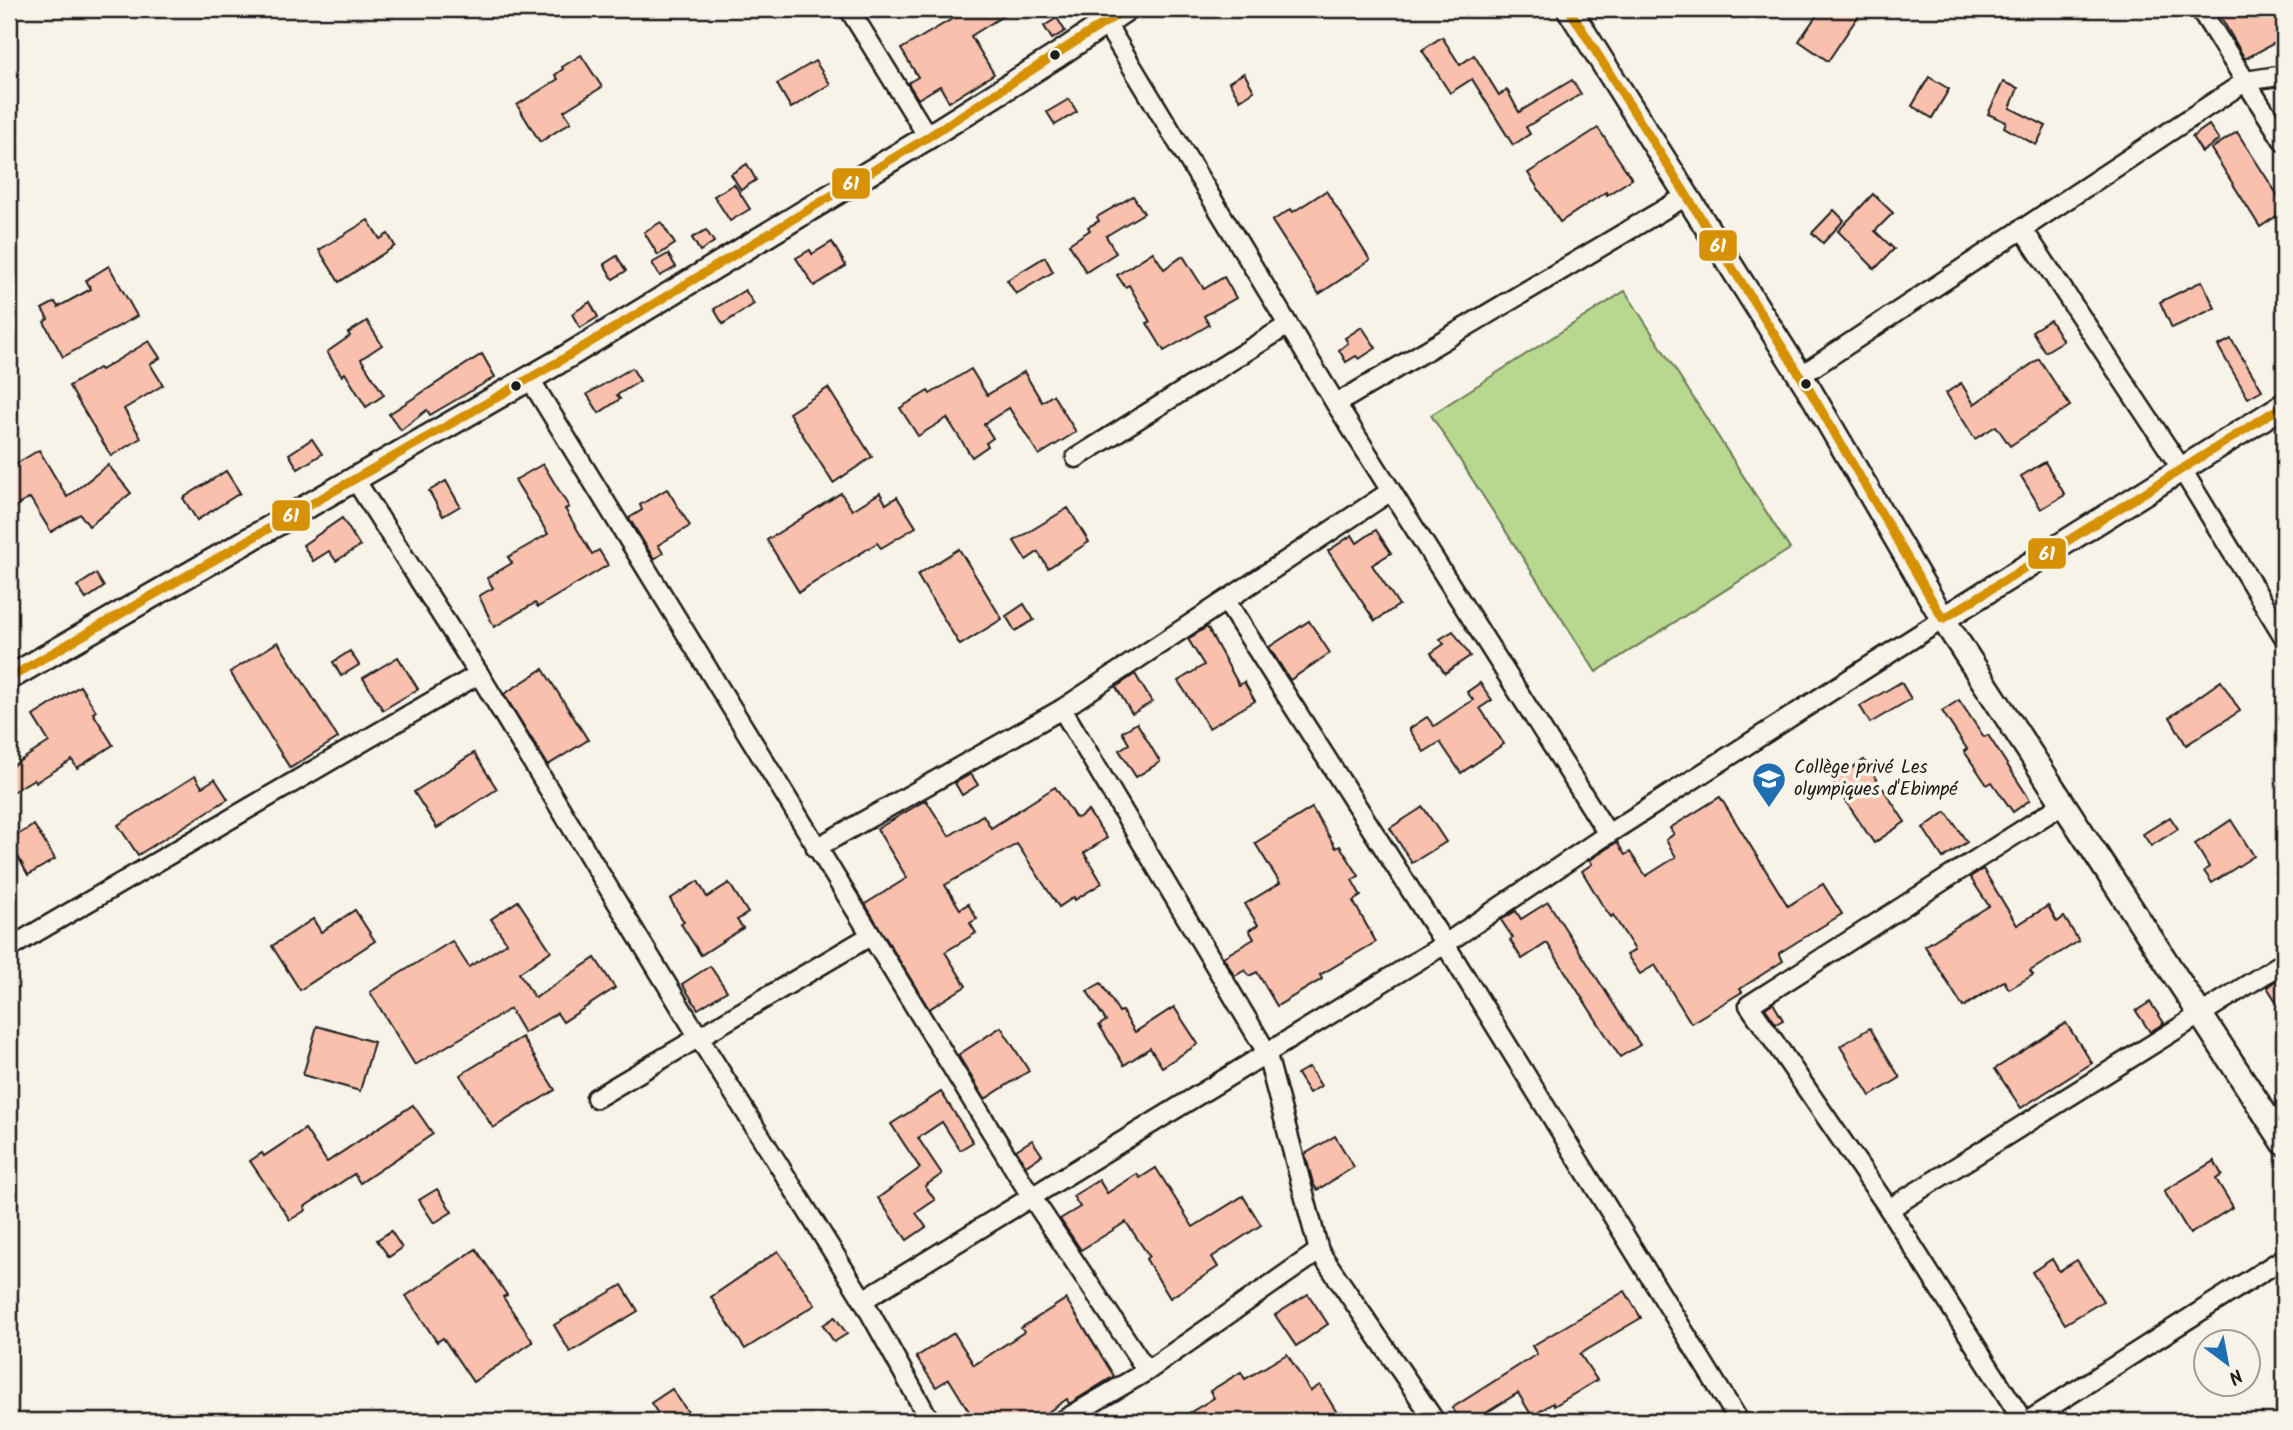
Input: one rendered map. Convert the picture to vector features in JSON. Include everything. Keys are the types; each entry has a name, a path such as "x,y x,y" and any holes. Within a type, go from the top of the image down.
{"street":[{"path":"849,9 928,137"},
{"path":"9,678 530,379 928,137 1126,9"},
{"path":"1569,9 1800,376 1943,620 2284,1143"},
{"path":"2200,9 2284,142"},
{"path":"1105,23 1336,404 1608,834"},
{"path":"1800,376 2246,81 2284,75"},
{"path":"1336,404 1688,195"},
{"path":"2022,228 2181,468 2284,637"},
{"path":"1076,458 1288,325"},
{"path":"530,379 1031,1196 1147,1371"},
{"path":"863,1300 1266,1051 1445,944 1608,834 2284,405"},
{"path":"354,478 479,674 698,1036 863,1300 930,1421"},
{"path":"816,848 1062,709 1391,491"},
{"path":"1226,601 1445,944 1739,1421"},
{"path":"9,948 479,674"},
{"path":"1062,709 1266,1051 1319,1251 1435,1421"},
{"path":"2063,804 1749,1005 1889,1209 2025,1421 2284,1258"},
{"path":"596,1098 870,936"},
{"path":"1889,1209 2284,962"},
{"path":"1062,1421 1147,1371 1319,1251"}],"green space":[{"path":"1625,291 1790,549 1596,672 1431,415"}],"building":[{"path":"969,9 1014,9 971,36 994,74 949,102 940,86 918,99 908,83 918,77 901,49"},
{"path":"1821,9 1863,9 1828,61 1799,41"},
{"path":"2229,9 2281,9 2284,16 2284,38 2245,59 2219,14"},
{"path":"1057,18 1065,31 1052,39 1044,26"},
{"path":"1442,37 1460,65 1474,55 1499,95 1507,90 1519,112 1572,80 1581,94 1526,127 1530,134 1513,145 1472,79 1450,93 1422,50"},
{"path":"581,55 602,87 564,111 571,122 540,142 517,105 558,79 555,75 562,67"},
{"path":"815,61 830,84 791,108 777,84"},
{"path":"1244,73 1254,91 1240,100 1229,82"},
{"path":"1929,77 1949,89 1932,118 1912,106"},
{"path":"2003,82 2018,88 2010,108 2046,126 2036,145 2004,127 2006,122 1988,114"},
{"path":"1069,99 1077,112 1055,125 1047,112"},
{"path":"2209,125 2219,140 2202,152 2192,137"},
{"path":"1598,128 1632,179 1607,195 1606,192 1560,222 1528,173"},
{"path":"2237,132 2284,205 2284,211 2260,227 2211,149"},
{"path":"747,164 756,180 741,190 731,174"},
{"path":"734,184 750,209 730,221 714,196"},
{"path":"1326,191 1370,260 1319,294 1272,221 1291,209 1293,212"},
{"path":"1873,194 1893,213 1875,231 1894,249 1875,269 1838,231"},
{"path":"1133,196 1144,213 1106,236 1116,253 1086,272 1069,244 1090,230 1088,227 1099,221 1097,217"},
{"path":"1834,210 1844,220 1823,243 1812,233"},
{"path":"368,220 380,239 388,234 395,246 339,282 319,250"},
{"path":"661,222 675,244 658,255 644,232"},
{"path":"706,230 714,242 700,251 692,238"},
{"path":"832,242 846,266 814,286 796,258 810,250 812,254"},
{"path":"1153,252 1164,269 1183,256 1204,289 1224,277 1236,298 1204,316 1209,325 1164,351 1129,285 1125,287 1117,275"},
{"path":"668,254 676,267 660,276 652,263"},
{"path":"617,256 626,271 613,279 604,264"},
{"path":"1045,257 1053,272 1016,294 1007,280"},
{"path":"109,266 137,316 63,357 44,322 48,319 42,309 55,302 58,307 91,289 86,280"},
{"path":"2202,281 2215,308 2172,328 2160,302"},
{"path":"745,290 754,304 723,324 714,309"},
{"path":"590,302 598,317 580,328 572,314"},
{"path":"2050,320 2063,341 2045,352 2032,331"},
{"path":"367,321 382,345 361,359 384,395 366,407 345,373 342,376 327,352 350,336 348,333"},
{"path":"1362,327 1376,348 1359,359 1356,356 1346,362 1339,350 1348,343 1345,338"},
{"path":"2231,339 2262,390 2248,398 2218,346"},
{"path":"149,341 160,358 150,364 163,385 124,409 141,438 111,456 69,386"},
{"path":"482,354 495,377 430,415 427,410 401,430 389,414"},
{"path":"2039,359 2070,406 2010,446 1996,426 1975,439 1946,393 1961,383 1974,404"},
{"path":"632,368 640,381 617,395 620,399 599,413 587,394"},
{"path":"971,369 987,395 1024,372 1042,402 1053,395 1076,432 1039,455 1009,408 984,424 993,438 986,443 988,446 972,457 947,418 918,436 900,408 928,391 930,394"},
{"path":"828,388 872,457 833,483 789,413"},
{"path":"312,439 322,454 298,469 289,454"},
{"path":"39,450 67,497 108,465 131,493 89,526 80,514 51,532 30,498 9,510 9,468"},
{"path":"2045,462 2065,495 2041,509 2021,476"},
{"path":"543,464 569,507 565,509 592,554 599,550 608,565 538,607 535,603 494,627 479,596 493,588 487,578 512,563 508,557 548,534 515,480"},
{"path":"226,471 240,493 197,520 183,498"},
{"path":"446,481 460,506 443,516 429,491"},
{"path":"667,489 690,526 658,545 663,553 654,559 629,518 642,510 640,505"},
{"path":"841,493 852,510 880,493 886,504 897,497 916,527 881,548 877,543 799,592 767,540"},
{"path":"1068,508 1089,542 1048,568 1038,552 1026,560 1014,541"},
{"path":"342,518 360,546 336,561 329,551 313,561 303,545"},
{"path":"1376,530 1391,553 1372,565 1399,605 1375,621 1328,551 1352,535 1357,543"},
{"path":"959,549 1002,619 960,645 917,575"},
{"path":"96,574 104,587 86,599 77,586"},
{"path":"1024,604 1034,620 1015,631 1006,616"},
{"path":"1309,621 1330,653 1290,680 1269,647"},
{"path":"1207,627 1239,685 1244,682 1255,701 1209,728 1178,681 1204,665 1188,639"},
{"path":"1453,631 1470,656 1445,673 1431,653 1444,644 1440,639"},
{"path":"278,642 338,738 290,768 230,672"},
{"path":"350,651 359,665 341,676 333,662"},
{"path":"398,657 418,689 383,710 363,678"},
{"path":"543,669 588,740 548,765 504,694"},
{"path":"1135,674 1152,702 1132,714 1116,687"},
{"path":"2221,681 2240,711 2186,745 2170,717"},
{"path":"1901,682 1911,699 1870,723 1860,706"},
{"path":"1480,683 1492,700 1480,708 1504,744 1461,773 1440,742 1424,752 1409,729 1427,717 1434,726 1473,700 1467,692"},
{"path":"80,686 113,745 77,768 72,760 36,782 34,779 9,794 9,768 49,742 33,716"},
{"path":"1959,700 1984,737 1988,735 2030,800 2013,812 1992,782 1987,785 1942,711"},
{"path":"1137,723 1160,762 1136,777 1119,750 1129,744 1122,732"},
{"path":"474,753 497,789 437,828 414,792"},
{"path":"1864,760 1905,822 1874,843 1832,781"},
{"path":"971,774 978,785 962,795 955,783"},
{"path":"195,776 202,787 215,779 228,799 138,855 118,825"},
{"path":"1055,787 1075,817 1078,818 1088,811 1107,838 1084,853 1102,883 1059,907 1017,844 945,885 960,909 968,904 977,919 970,923 976,933 945,952 966,986 929,1009 865,904 907,878 877,829 926,800 949,836 983,815 991,828"},
{"path":"1720,797 1788,906 1823,884 1842,914 1779,953 1783,961 1740,989 1742,992 1691,1023 1655,965 1640,974 1627,955 1635,950 1582,871 1592,864 1590,860 1617,842 1625,855 1630,852 1646,876 1676,857 1666,840 1674,834 1670,828"},
{"path":"1423,807 1446,842 1412,863 1390,828"},
{"path":"1312,808 1336,848 1340,846 1359,876 1352,880 1361,896 1353,901 1376,942 1320,975 1322,979 1277,1006 1257,972 1249,976 1245,970 1235,976 1223,957 1254,939 1249,930 1258,925 1245,904 1280,883 1255,843"},
{"path":"1946,812 1967,842 1943,858 1923,828"},
{"path":"2170,817 2178,829 2151,846 2143,834"},
{"path":"2231,820 2254,856 2212,883 2204,871 2209,867 2195,844"},
{"path":"34,825 55,859 28,875 9,840"},
{"path":"1983,869 2017,925 2048,906 2057,922 2064,917 2079,941 2030,971 2033,975 2009,989 2004,981 1963,1007 1925,946 1989,906 1970,877"},
{"path":"698,881 707,897 729,883 748,913 737,920 743,928 701,955 681,924 684,922 670,899"},
{"path":"518,901 551,951 519,973 535,998 595,958 615,988 563,1022 557,1013 524,1033 510,1009 415,1065 370,992 452,941 469,967 507,943 491,919"},
{"path":"1548,902 1640,1045 1620,1057 1547,943 1522,959 1510,940 1513,938 1501,920 1516,911 1521,919"},
{"path":"355,910 375,941 300,990 272,946 313,919 321,932"},
{"path":"710,966 727,991 698,1009 682,984"},
{"path":"2284,975 2284,1014 2267,987"},
{"path":"1101,983 1135,1032 1174,1007 1198,1044 1162,1067 1150,1048 1124,1065 1099,1025 1106,1021 1087,991"},
{"path":"2150,1002 2164,1023 2150,1032 2136,1011"},
{"path":"1773,1003 1783,1020 1776,1024 1765,1008"},
{"path":"2066,1023 2092,1063 2021,1108 1995,1069"},
{"path":"317,1026 374,1042 360,1091 303,1075"},
{"path":"1001,1027 1029,1071 985,1099 958,1055"},
{"path":"1870,1028 1900,1078 1870,1096 1840,1046"},
{"path":"522,1037 555,1090 493,1128 460,1075"},
{"path":"1309,1067 1321,1086 1309,1093 1297,1074"},
{"path":"941,1092 973,1142 960,1150 942,1122 918,1138 942,1174 925,1186 935,1200 916,1213 926,1227 907,1240 878,1198 920,1168 891,1124"},
{"path":"413,1105 433,1134 360,1183 354,1174 304,1207 306,1210 290,1220 250,1161 262,1153 264,1156 305,1129 327,1162"},
{"path":"1335,1136 1354,1167 1317,1190 1305,1154"},
{"path":"1032,1140 1042,1155 1026,1166 1016,1150"},
{"path":"2214,1161 2222,1175 2216,1179 2233,1207 2190,1234 2164,1191"},
{"path":"1156,1168 1193,1227 1243,1196 1261,1225 1212,1257 1218,1267 1170,1298 1146,1259 1149,1256 1126,1222 1081,1250 1060,1219 1080,1207 1073,1196 1099,1180 1107,1193 1137,1174 1140,1178"},
{"path":"437,1189 452,1212 434,1223 419,1200"},
{"path":"391,1231 402,1248 389,1257 377,1240"},
{"path":"476,1249 507,1295 503,1297 533,1342 473,1382 443,1338 437,1342 406,1296"},
{"path":"778,1251 815,1305 745,1349 711,1297"},
{"path":"2052,1259 2059,1271 2077,1260 2103,1301 2065,1324 2032,1272"},
{"path":"622,1285 638,1311 570,1352 554,1325"},
{"path":"1625,1291 1641,1318 1580,1354 1597,1380 1532,1416 1518,1393 1473,1421 1461,1421 1452,1408 1537,1354 1532,1346"},
{"path":"1308,1294 1328,1324 1296,1346 1275,1315"},
{"path":"1066,1299 1114,1376 1069,1404 1067,1399 1035,1421 975,1421 949,1379 936,1387 916,1357 954,1333 974,1365 1024,1332 1021,1328"},
{"path":"835,1317 847,1334 834,1342 823,1325"},
{"path":"1287,1354 1310,1391 1320,1385 1342,1421 1176,1421 1214,1398 1210,1391 1241,1372 1245,1379"},
{"path":"672,1389 694,1421 663,1421 651,1403"}],"transit line":[{"name":"61","path":"9,678 558,362 928,137 1126,9"},
{"name":"61","path":"1569,9 1810,391 1943,619 2284,405"}],"place":[{"name":"Collège privé Les olympiques d'Ebimpé","path":"1769,809"}]}
